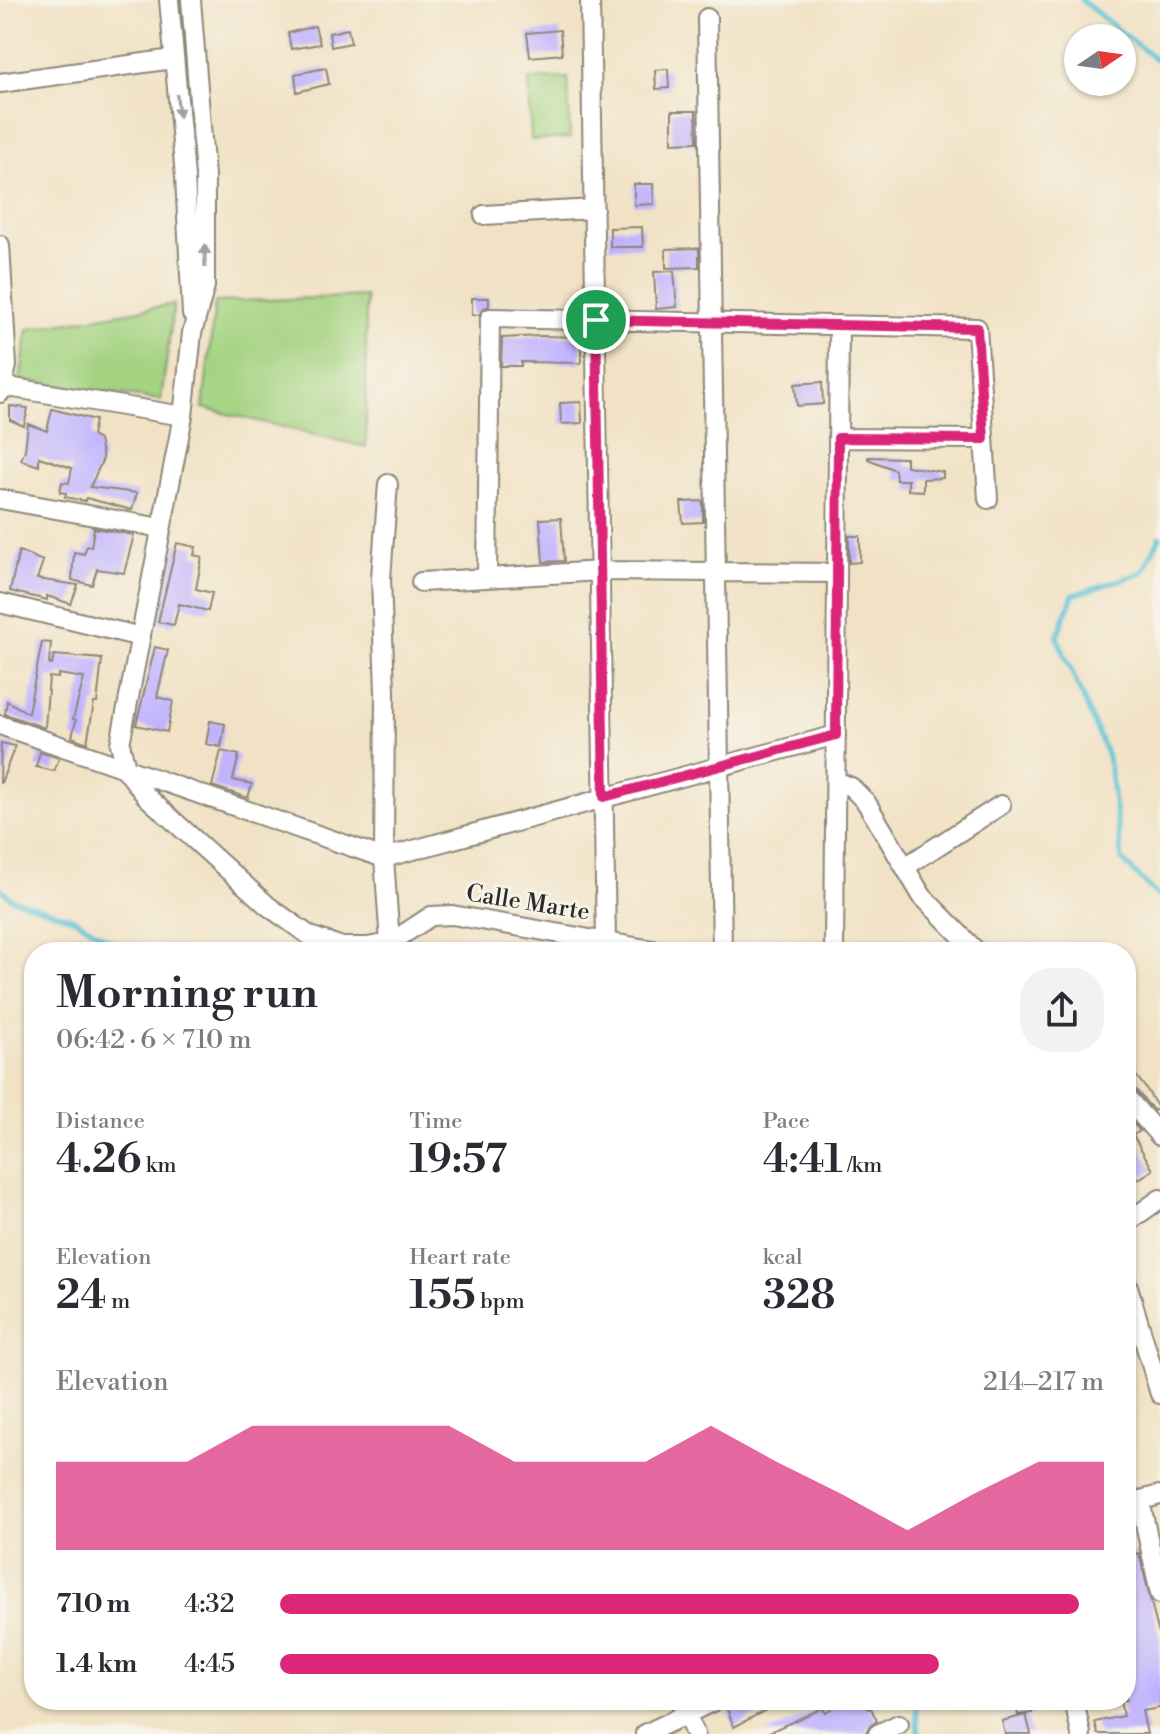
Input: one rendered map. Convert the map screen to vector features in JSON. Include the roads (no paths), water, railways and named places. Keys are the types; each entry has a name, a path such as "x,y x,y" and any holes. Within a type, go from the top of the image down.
{"street":[{"path":"169,0 185,177 192,333 183,416 120,744 127,771 146,796 268,906 310,936 327,942"},
{"path":"191,0 205,176 205,286 192,333"},
{"path":"590,0 606,941"},
{"path":"707,18 722,942"},
{"path":"0,83 173,59"},
{"path":"484,215 594,209"},
{"path":"0,245 4,365 1,390 183,416"},
{"path":"487,578 490,318 977,328 988,499"},
{"path":"834,942 839,325"},
{"path":"838,438 984,439"},
{"path":"388,484 381,578 385,692 384,858 390,942"},
{"path":"0,499 161,528"},
{"path":"421,582 600,571 837,573"},
{"path":"0,603 141,637"},
{"path":"0,725 384,858 836,735"},
{"path":"836,781 851,787 866,802 922,896 967,942"},
{"path":"905,867 1001,805"},
{"name":"Calle Marte","path":"392,942 431,916 452,915 611,942"},
{"path":"1136,1108 1160,1136"},
{"path":"1136,1216 1160,1199"},
{"path":"1136,1314 1160,1394"},
{"path":"1136,1501 1160,1495"},
{"path":"1136,1512 1160,1594"},
{"path":"645,1734 679,1710"},
{"path":"684,1710 695,1734"},
{"path":"1076,1710 1081,1734"},
{"path":"878,1734 899,1724"}],"waterway":[{"path":"1081,0 1155,59 1160,59"},
{"path":"1160,537 1142,573 1073,595 1057,637 1108,757 1122,860 1160,898"},
{"path":"0,888 12,899 75,919 113,942"},
{"path":"916,1710 918,1734"}]}
